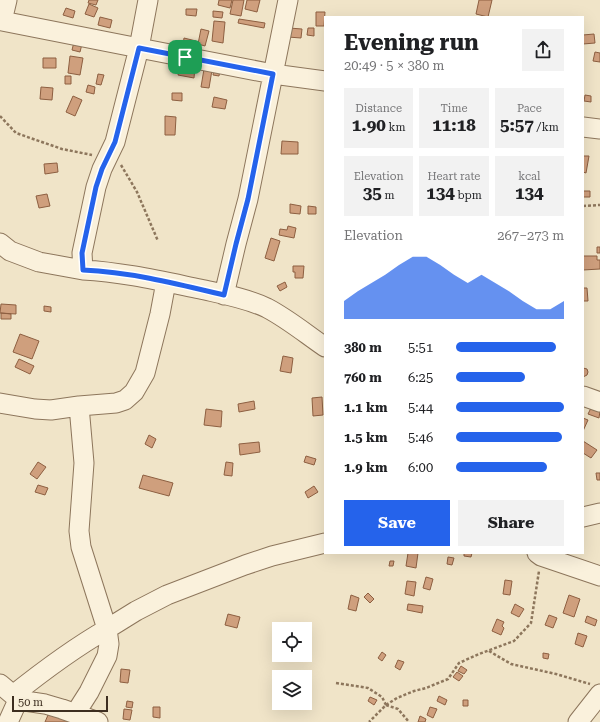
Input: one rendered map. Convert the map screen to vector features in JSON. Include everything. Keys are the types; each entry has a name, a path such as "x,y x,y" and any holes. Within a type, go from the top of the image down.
{"street":[{"path":"7,0 1,25 139,48 273,74 324,81"},
{"path":"83,270 82,253 96,187 102,169 115,142 139,48 148,0"},
{"path":"224,295 248,199 288,0"},
{"path":"584,127 600,129"},
{"path":"0,243 10,250 39,262 83,270 126,274 237,298 266,308 290,321 324,346"},
{"path":"0,403 51,410 116,403 125,400 134,392 145,373 160,314 166,282"},
{"path":"584,396 600,402"},
{"path":"75,714 89,692 107,656 109,644 106,629 81,547 79,531 84,462 79,406"},
{"path":"584,517 600,513"},
{"path":"10,693 106,629 167,595 272,556 324,543"},
{"path":"539,555 600,576"},
{"path":"578,722 596,689"},
{"path":"10,693 98,722"},
{"path":"8,722 10,693"}],"path":[{"path":"584,206 600,205"},
{"path":"369,722 386,705 397,698 448,679 459,663 488,650 514,641 531,622 539,555"},
{"path":"488,650 511,664 556,674 596,689"},
{"path":"336,683 368,688 382,697 386,705 398,709 409,722"}],"building":[{"path":"89,0 98,0 96,5 88,3"},
{"path":"219,0 232,0 230,8 218,5"},
{"path":"233,0 244,0 241,16 230,14"},
{"path":"247,0 260,0 257,12 245,9"},
{"path":"479,0 492,0 488,16 476,14"},
{"path":"89,4 98,8 94,17 85,14"},
{"path":"66,8 75,11 73,18 63,15"},
{"path":"186,9 197,9 196,16 186,15"},
{"path":"213,11 223,12 222,18 213,17"},
{"path":"316,12 325,12 324,26 316,26"},
{"path":"100,17 112,20 110,28 98,25"},
{"path":"239,19 265,23 264,28 238,23"},
{"path":"214,21 225,22 223,43 212,41"},
{"path":"289,28 302,29 301,38 288,37"},
{"path":"308,28 314,28 314,36 307,35"},
{"path":"201,29 209,31 205,46 198,44"},
{"path":"594,34 595,43 584,44 584,35"},
{"path":"184,38 196,41 194,48 183,45"},
{"path":"74,42 82,44 80,52 72,50"},
{"path":"595,52 600,53 600,62 593,61"},
{"path":"70,56 83,58 80,75 68,73"},
{"path":"43,58 56,58 56,68 43,68"},
{"path":"180,64 195,66 194,78 178,75"},
{"path":"204,69 212,70 209,88 201,87"},
{"path":"214,69 220,70 219,76 213,75"},
{"path":"98,74 104,75 101,85 96,84"},
{"path":"65,76 71,76 71,84 65,84"},
{"path":"88,85 95,87 94,94 86,92"},
{"path":"41,87 53,88 52,100 40,99"},
{"path":"172,93 182,93 182,101 172,100"},
{"path":"585,95 591,96 591,102 584,101"},
{"path":"73,96 82,100 75,116 66,112"},
{"path":"214,97 227,100 225,109 212,107"},
{"path":"165,116 176,117 175,135 165,135"},
{"path":"282,141 298,142 298,154 281,154"},
{"path":"584,156 589,156 586,173 584,172"},
{"path":"57,163 58,172 45,174 44,164"},
{"path":"584,191 590,191 590,197 584,197"},
{"path":"47,194 50,206 39,208 36,196"},
{"path":"290,204 301,206 300,214 290,213"},
{"path":"308,206 316,207 316,214 308,214"},
{"path":"288,226 296,228 294,238 279,235 280,229 287,230"},
{"path":"271,238 280,241 274,261 265,258"},
{"path":"597,247 600,247 600,253 597,253"},
{"path":"584,256 597,256 597,260 600,260 600,269 584,270"},
{"path":"293,266 304,266 303,278 295,278"},
{"path":"285,282 287,287 280,291 277,286"},
{"path":"584,288 587,288 588,301 584,301"},
{"path":"1,304 16,305 16,314 0,313"},
{"path":"44,306 51,307 51,312 44,311"},
{"path":"1,313 11,314 11,319 1,319"},
{"path":"20,334 39,341 32,359 13,352"},
{"path":"283,356 293,358 291,373 280,371"},
{"path":"19,359 34,366 30,374 15,367"},
{"path":"584,368 587,369 587,375 584,376"},
{"path":"322,397 323,415 313,416 312,398"},
{"path":"254,401 255,409 239,412 238,404"},
{"path":"591,408 600,411 599,418 588,414"},
{"path":"206,409 222,411 221,427 204,425"},
{"path":"584,418 588,420 584,429"},
{"path":"149,435 156,439 152,448 145,444"},
{"path":"259,442 260,452 240,455 239,444"},
{"path":"584,442 597,450 591,458 584,454"},
{"path":"306,456 316,459 314,465 304,462"},
{"path":"38,462 46,467 37,479 30,474"},
{"path":"226,462 233,463 232,476 224,475"},
{"path":"596,473 600,473 600,480 597,480"},
{"path":"143,475 173,483 169,496 139,488"},
{"path":"38,485 48,488 45,495 35,492"},
{"path":"314,486 318,492 308,498 305,492"},
{"path":"408,554 418,554 416,568 406,566"},
{"path":"464,554 472,554 471,557 464,556"},
{"path":"448,557 454,558 452,565 447,564"},
{"path":"390,561 394,561 393,566 389,566"},
{"path":"426,577 433,579 430,590 423,588"},
{"path":"505,580 512,581 510,595 503,594"},
{"path":"407,581 416,582 414,596 405,594"},
{"path":"368,593 374,599 370,603 364,597"},
{"path":"351,595 359,598 356,611 348,609"},
{"path":"569,595 580,599 574,617 563,613"},
{"path":"408,604 423,606 422,613 407,610"},
{"path":"515,604 524,609 519,617 511,613"},
{"path":"228,614 240,617 237,628 225,625"},
{"path":"549,615 557,618 553,628 545,625"},
{"path":"587,616 597,620 595,626 585,622"},
{"path":"497,619 504,622 502,626 504,628 501,635 492,631"},
{"path":"578,633 587,636 583,647 575,644"},
{"path":"382,652 386,655 382,661 378,658"},
{"path":"543,653 549,654 548,659 543,658"},
{"path":"398,660 404,662 400,670 395,667"},
{"path":"461,666 467,670 464,674 458,671"},
{"path":"121,669 130,670 128,683 120,682"},
{"path":"457,672 463,676 459,681 453,677"},
{"path":"439,696 447,700 445,705 437,701"},
{"path":"370,697 377,700 374,705 368,701"},
{"path":"463,700 468,700 468,706 463,706"},
{"path":"127,701 133,702 132,708 126,707"},
{"path":"153,707 160,707 160,718 153,717"},
{"path":"430,707 437,709 433,718 427,715"},
{"path":"51,708 86,722 45,722"},
{"path":"124,709 132,710 130,720 123,719"},
{"path":"420,716 426,719 425,722 418,722"}],"route":[{"path":"139,48 185,57 273,74 248,199 224,295 126,274 83,270 82,253 96,187 102,169 115,142 139,48"}]}
